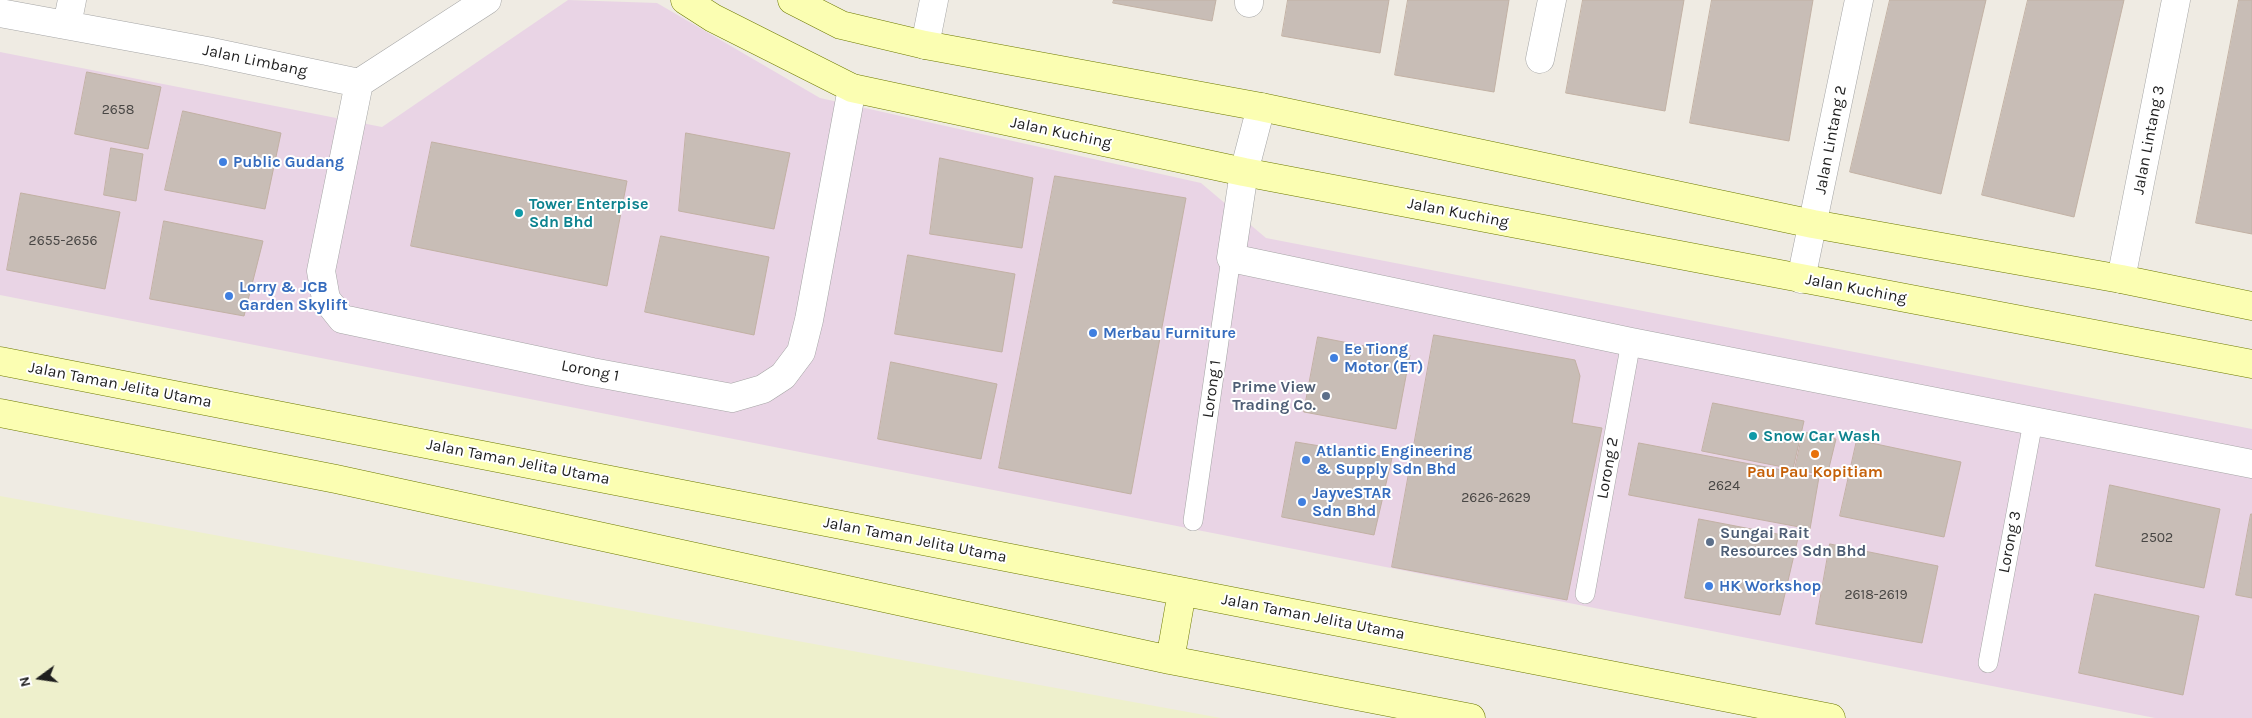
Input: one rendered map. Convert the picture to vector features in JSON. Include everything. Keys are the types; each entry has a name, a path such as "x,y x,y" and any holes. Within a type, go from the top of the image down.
{"street":[{"path":"359,83 487,0"},
{"name":"Jalan Kuching","path":"684,0 713,18 852,88 1244,172 2252,364"},
{"path":"792,0 841,25 925,45 1261,106 1814,224 2252,306"},
{"path":"925,45 934,0"},
{"path":"1540,58 1552,0"},
{"name":"Jalan Lintang 2","path":"1801,279 1814,224 1859,0"},
{"name":"Jalan Lintang 3","path":"2121,280 2176,0"},
{"name":"Jalan Limbang","path":"0,13 70,13 359,83"},
{"name":"Lorong 1","path":"359,83 321,271 326,299 342,319 592,372 732,398 763,389 783,376 801,352 852,88"},
{"path":"1261,106 1244,172 1231,258 1631,342 2252,464"},
{"name":"Jalan Taman Jelita Utama","path":"0,361 1831,718"},
{"path":"0,413 336,478 1170,660 1471,718"},
{"path":"1170,660 1182,592"}],"lane":[{"name":"Lorong 1","path":"1193,521 1231,258"},
{"name":"Lorong 2","path":"1585,594 1631,342"},
{"name":"Lorong 3","path":"1988,663 2033,422"}],"shaded area":[{"path":"568,0 657,3 820,98 1201,183 1266,238 2252,429 2252,718 2155,718 0,295 0,52 382,127"}],"green space":[{"path":"0,496 1221,718 0,718"}],"building":[{"path":"1114,0 1216,0 1212,21 1113,3"},
{"path":"1288,0 1389,0 1380,53 1282,36"},
{"path":"1408,0 1509,0 1494,92 1395,75"},
{"path":"1583,0 1684,0 1665,111 1566,93"},
{"path":"1712,0 1813,0 1789,141 1690,123"},
{"path":"1890,0 1986,0 1941,194 1850,172"},
{"path":"2028,0 2124,0 2074,217 1982,195"},
{"path":"2239,0 2252,0 2252,234 2196,223"},
{"path":"87,72 161,87 148,149 75,134"},
{"name":"Public Gudang","path":"183,111 281,133 265,209 165,190"},
{"path":"686,133 790,153 774,229 679,211"},
{"name":"Tower Enterpise Sdn Bhd","path":"432,142 627,181 607,286 411,246"},
{"path":"111,148 143,154 136,201 104,195"},
{"path":"940,158 1033,178 1022,248 930,234"},
{"name":"Merbau Furniture","path":"1055,176 1186,198 1131,494 999,468"},
{"path":"21,193 120,212 105,289 7,270"},
{"path":"164,221 263,241 244,316 150,299"},
{"path":"661,236 769,257 754,335 645,312"},
{"path":"908,255 1015,274 1002,352 895,334"},
{"path":"1434,335 1575,360 1580,376 1572,423 1602,428 1567,600 1392,567"},
{"path":"1318,337 1410,355 1396,429 1304,412"},
{"path":"891,362 997,384 981,459 878,439"},
{"name":"Snow Car Wash","path":"1713,403 1804,421 1793,469 1702,451"},
{"name":"Pau Pau Kopitiam","path":"1803,432 1836,439 1827,476 1795,469"},
{"path":"1857,440 1961,462 1944,537 1840,516"},
{"path":"1296,442 1392,458 1374,535 1282,517"},
{"path":"1639,443 1819,477 1810,529 1629,495"},
{"path":"2110,485 2220,509 2204,588 2096,566"},
{"path":"2252,514 2252,598 2236,595"},
{"path":"1699,519 1798,538 1780,615 1685,598"},
{"path":"1830,544 1938,566 1922,643 1816,624"},
{"path":"2095,594 2199,616 2183,695 2079,673"}],"place":[{"name":"Public Gudang","path":"223,162"},
{"name":"Tower Enterpise Sdn Bhd","path":"519,213"},
{"name":"Lorry & JCB Garden Skylift","path":"229,296"},
{"name":"Merbau Furniture","path":"1093,333"},
{"name":"Ee Tiong Motor (ET)","path":"1334,358"},
{"name":"Prime View Trading Co.","path":"1326,396"},
{"name":"Snow Car Wash","path":"1753,436"},
{"name":"Pau Pau Kopitiam","path":"1815,454"},
{"name":"Atlantic Engineering & Supply Sdn Bhd","path":"1306,460"},
{"name":"JayveSTAR Sdn Bhd","path":"1302,502"},
{"name":"Sungai Rait Resources Sdn Bhd","path":"1710,542"},
{"name":"HK Workshop","path":"1709,586"}]}
